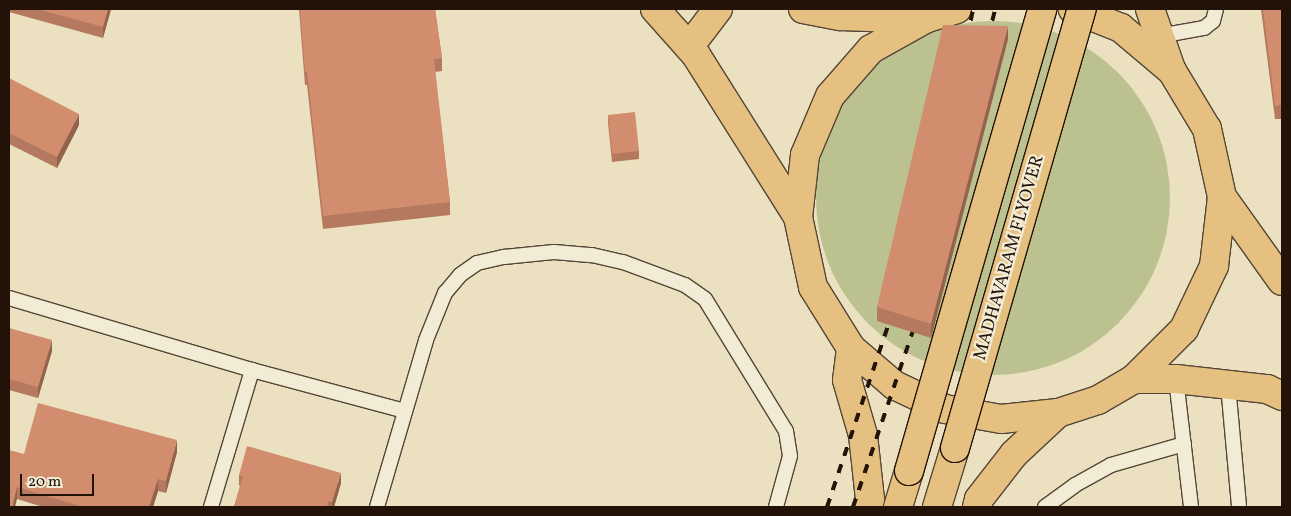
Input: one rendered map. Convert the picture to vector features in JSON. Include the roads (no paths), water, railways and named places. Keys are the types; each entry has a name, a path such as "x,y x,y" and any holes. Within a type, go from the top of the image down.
{"main road":[{"path":"655,9 689,47 798,217"},
{"path":"689,47 718,9"},
{"path":"803,9 840,16 925,19"},
{"path":"957,9 925,19 871,49 830,96 805,155 798,217 814,287 851,348 894,385 945,409 1001,419 1058,413 1098,400 1134,379 1184,329 1214,266 1222,197 1207,129 1172,71 1150,9"},
{"path":"898,507 1042,9"},
{"path":"1074,9 1121,28 1172,71"},
{"name":"MADHAVARAM FLYOVER","path":"937,507 1082,9"},
{"path":"1222,197 1282,281"},
{"path":"851,348 847,380 863,435 870,499 868,507"},
{"path":"1134,379 1176,379 1267,389 1282,396"},
{"path":"976,507 979,499 1014,454 1058,413"}],"lane":[{"path":"1159,36 1204,28 1213,20 1216,9"},
{"path":"377,507 426,340 445,293 460,275 477,263 504,256 554,252 592,255 651,270 685,285 705,299 786,431 789,440 790,456 776,507"},
{"path":"9,298 252,370 405,411"},
{"path":"211,507 252,370"},
{"path":"1176,379 1191,507"},
{"path":"1228,385 1239,507"},
{"path":"1045,507 1075,484 1110,465 1184,444"}],"railway":[{"path":"967,38 973,9"},
{"path":"988,38 995,9"},
{"path":"827,507 893,311"},
{"path":"853,507 917,319"}]}
